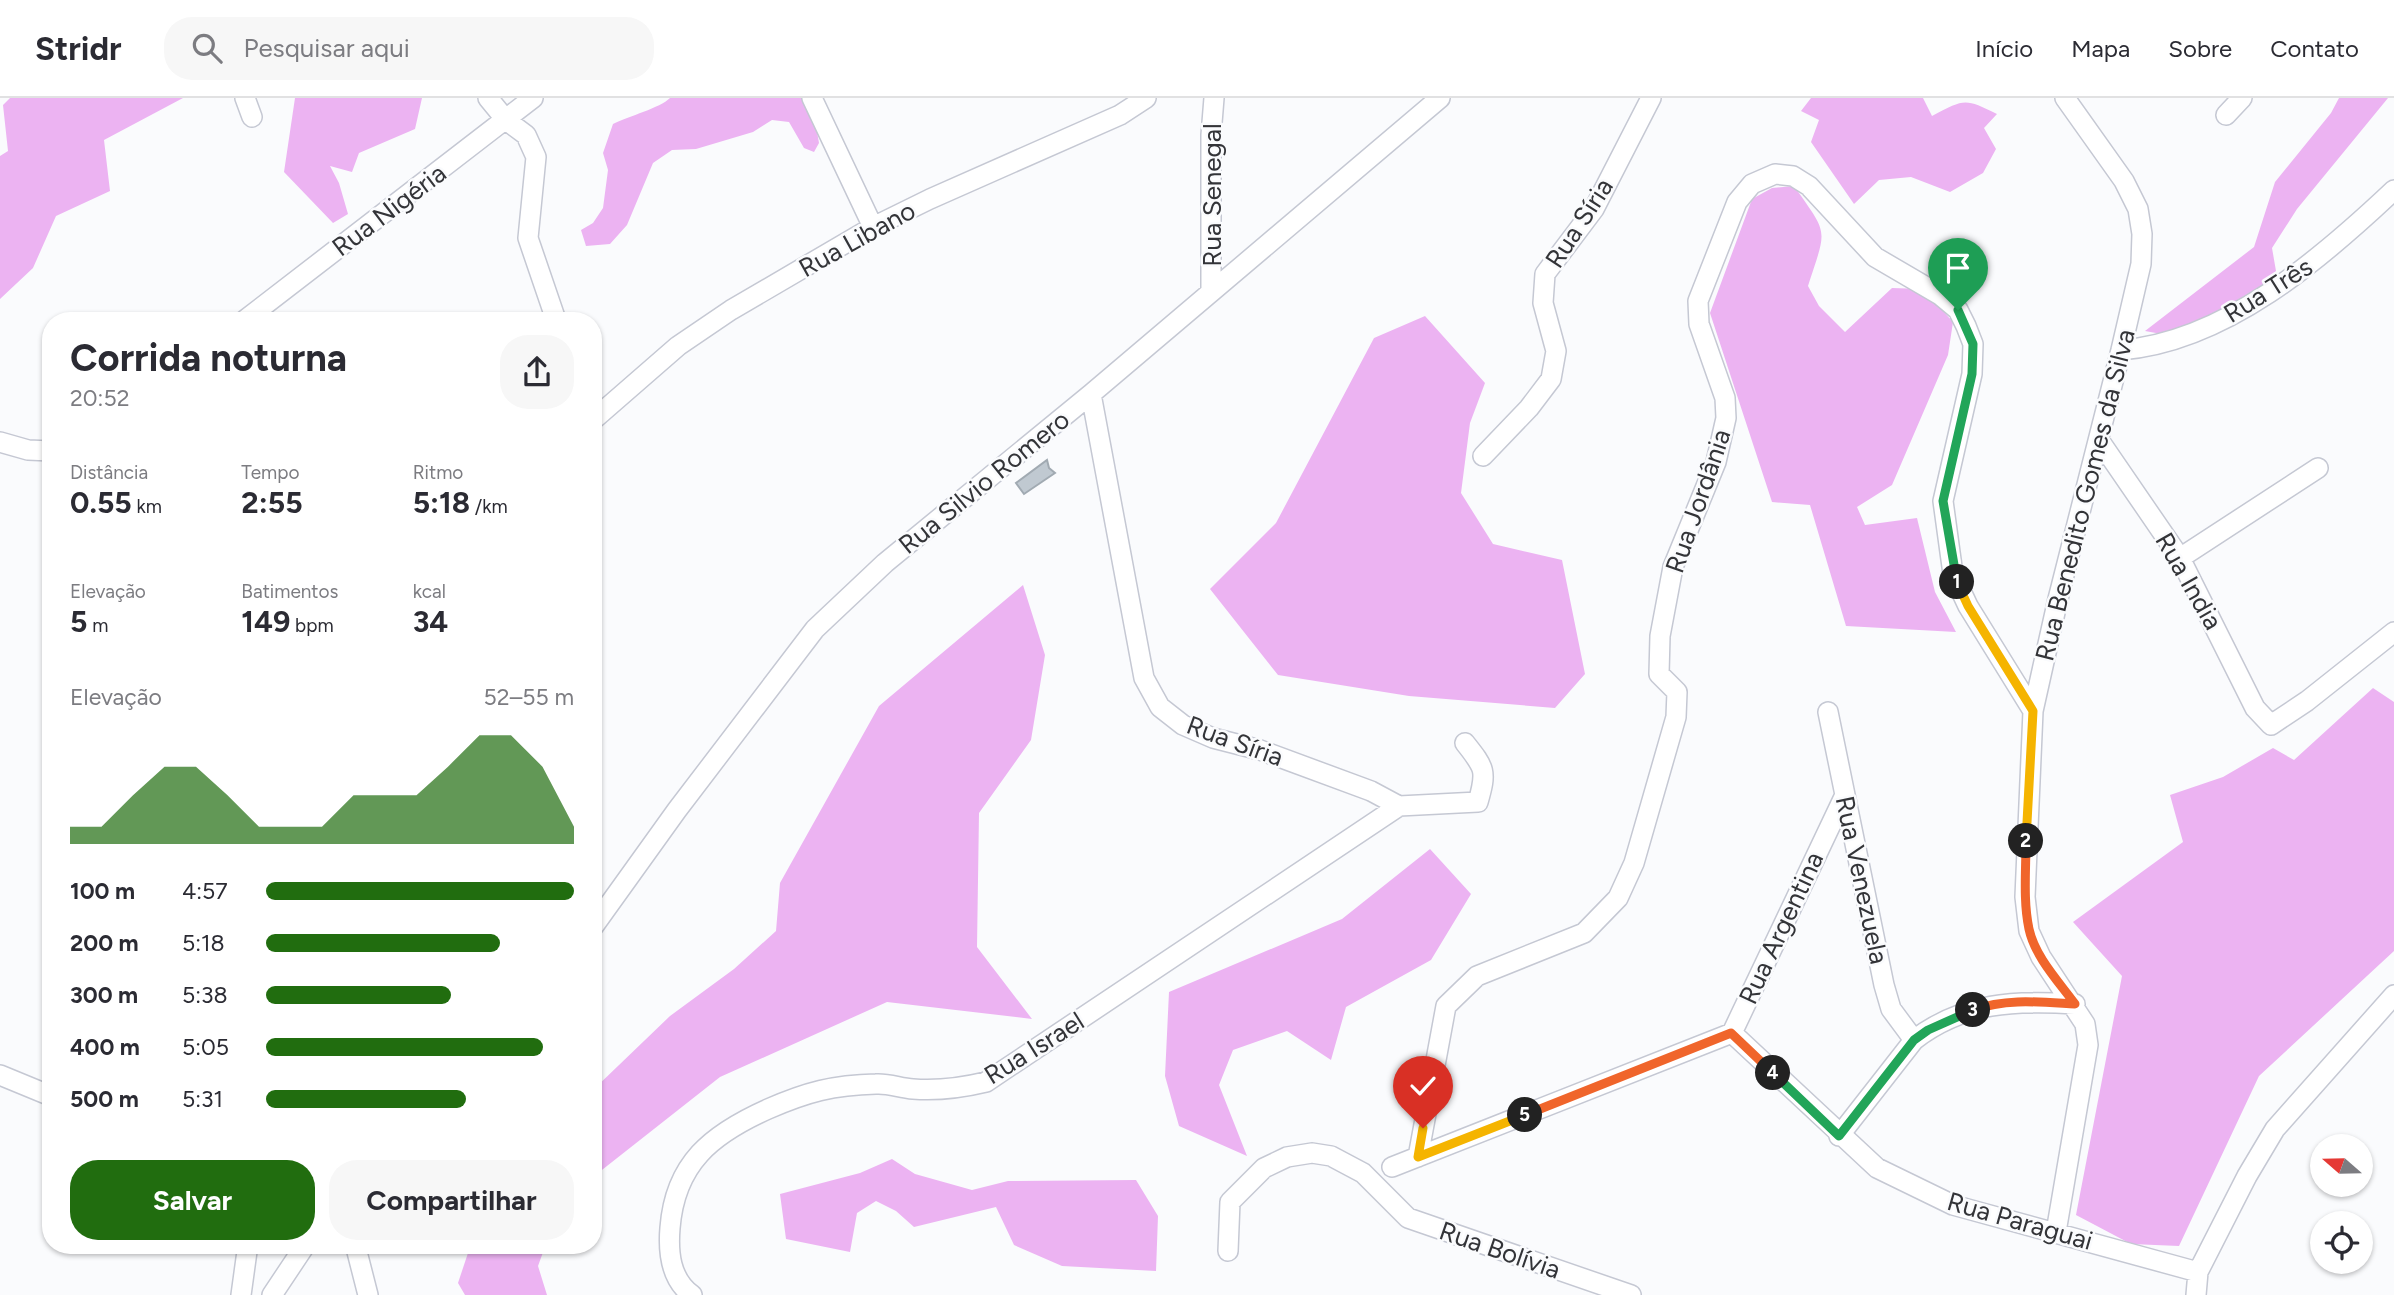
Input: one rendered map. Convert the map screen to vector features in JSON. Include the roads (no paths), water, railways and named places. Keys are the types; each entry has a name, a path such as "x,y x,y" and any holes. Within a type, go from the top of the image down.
{"street":[{"path":"245,98 252,117"},
{"path":"488,98 506,120 526,135 536,157 528,238 553,312"},
{"name":"Rua Nigéria","path":"255,312 533,98"},
{"path":"812,98 873,228"},
{"name":"Rua Libano","path":"602,412 678,346 732,310 873,228 930,199 1120,115 1146,98"},
{"name":"Rua Senegal","path":"1211,292 1211,135 1214,98"},
{"name":"Rua Silvio Romero","path":"602,915 677,810 815,629 885,563 1091,394 1440,98"},
{"name":"Rua Síria","path":"1483,456 1535,401 1551,379 1556,351 1543,303 1545,274 1594,209 1651,98"},
{"name":"Rua Benedito Gomes da Silva","path":"2056,1232 2088,1045 2085,1024 2075,1004 2041,957 2029,931 2025,884 2033,711 2141,264 2138,209 2124,181 2065,98"},
{"path":"2226,115 2242,98"},
{"name":"Rua Jordânia","path":"1418,1157 1446,1006 1477,976 1584,933 1618,898 1634,863 1675,717 1677,692 1658,674 1660,636 1672,568 1716,462 1726,418 1725,398 1699,324 1698,302 1737,202 1752,184 1775,174 1793,176 1809,186 1875,257 1940,295 1958,310 1973,344 1972,374 1943,501 1953,573 1968,606 2033,711"},
{"name":"Rua Três","path":"2121,350 2151,348 2215,323 2307,269 2394,190"},
{"name":"Rua Síria","path":"1091,394 1144,678 1160,707 1183,725 1213,738 1305,766 1371,791 1399,806"},
{"name":"Rua India","path":"2099,440 2179,558 2255,708 2272,725 2307,701 2394,632"},
{"path":"0,442 28,450 42,450"},
{"path":"2179,558 2318,468"},
{"name":"Rua Venezuela","path":"1828,712 1884,985 1891,1009 1914,1040"},
{"path":"1399,806 1478,802 1485,777 1481,763 1465,743"},
{"name":"Rua Argentina","path":"1392,1167 1731,1033 1844,797"},
{"name":"Rua Israel","path":"692,1295 667,1257 671,1219 683,1177 706,1144 734,1124 812,1091 880,1083 940,1090 986,1083 1399,806"},
{"path":"2196,1295 2197,1272 2275,1129 2394,995"},
{"path":"1839,1136 1914,1040 1953,1017 1990,1004 2025,1001 2075,1004"},
{"name":"Rua Paraguai","path":"1731,1033 1839,1136 1877,1168 1953,1205 2197,1272"},
{"path":"0,1075 42,1092"},
{"name":"Rua Bolívia","path":"1228,1251 1230,1202 1264,1168 1287,1157 1312,1153 1349,1163 1379,1188 1408,1218 1631,1295"},
{"path":"241,1295 247,1254"},
{"path":"272,1295 299,1254"},
{"path":"358,1254 368,1295"}]}
